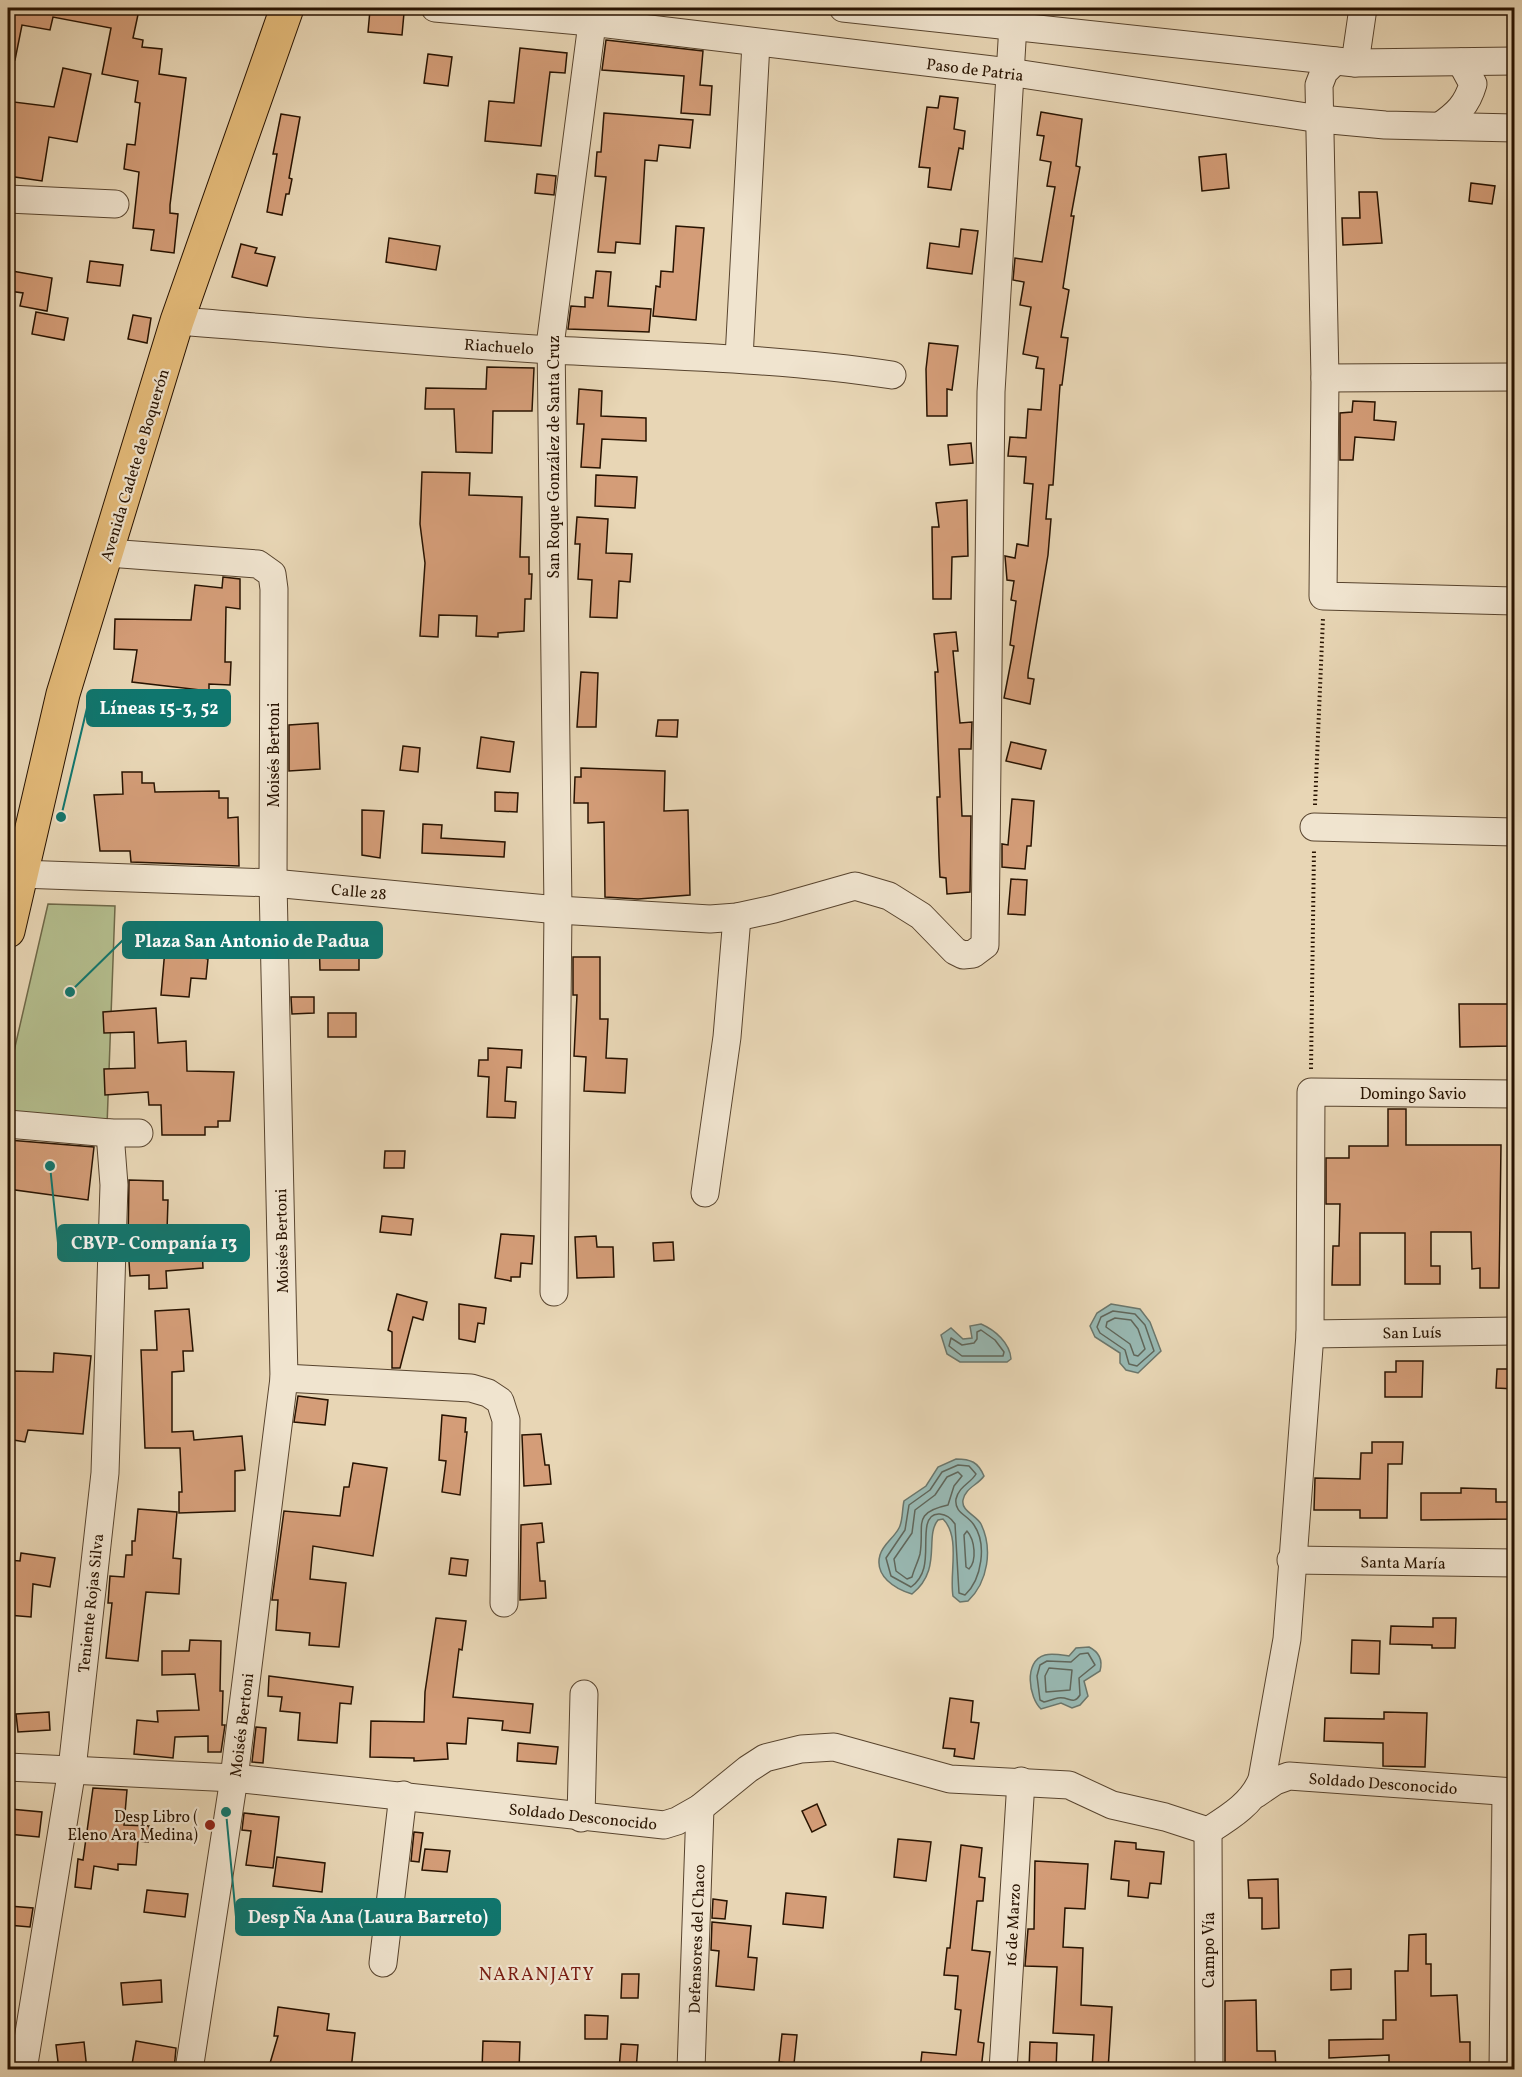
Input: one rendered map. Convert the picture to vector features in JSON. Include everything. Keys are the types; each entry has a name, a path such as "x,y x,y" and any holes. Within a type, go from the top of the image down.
{"main road":[{"name":"Avenida Cadete de Boquerón","path":"8,931 14,872 63,694 108,553 177,321 287,8"}],"street":[{"name":"Paso de Patria","path":"435,8 593,15 756,43 1009,72 1320,118 1385,125 1515,128"},
{"path":"843,8 1013,16 1345,62 1515,60"},
{"path":"1363,8 1345,62 1324,72 1319,85 1325,378 1323,596 1515,601"},
{"name":"San Roque González de Santa Cruz","path":"554,1292 558,910 551,350 593,15"},
{"path":"1009,72 1013,16"},
{"path":"739,358 756,43"},
{"path":"1440,126 1461,111 1469,97 1473,84 1461,62"},
{"name":"Calle 28","path":"14,872 273,883 558,910 710,919 737,917 855,886 889,896 921,916 955,951 963,955 973,954 986,945 991,392 1009,72"},
{"path":"8,199 115,204"},
{"name":"Riachuelo","path":"177,321 551,350 739,358 840,367 892,375"},
{"path":"1325,378 1515,377"},
{"name":"Moisés Bertoni","path":"108,553 258,564 272,574 273,883 284,1378 234,1778 189,2070"},
{"path":"1314,827 1515,832"},
{"path":"705,1193 727,1037 737,917"},
{"name":"Domingo Savio","path":"1310,1334 1311,1092 1515,1094"},
{"path":"8,1124 110,1133 139,1133"},
{"name":"Teniente Rojas Silva","path":"23,2070 72,1769 105,1473 114,1185 110,1133"},
{"name":"San Luís","path":"1310,1334 1515,1331"},
{"path":"1259,1786 1287,1639 1291,1560 1310,1334"},
{"path":"284,1378 471,1388 488,1393 500,1401 506,1420 504,1603"},
{"name":"Santa María","path":"1291,1560 1515,1563"},
{"path":"582,1818 584,1694"},
{"name":"Soldado Desconocido","path":"8,1767 234,1778 582,1818 664,1825 677,1821 700,1808 765,1758 801,1749 834,1747 950,1779 1069,1785 1112,1804 1165,1817 1208,1831 1230,1818 1259,1786 1289,1776 1510,1792"},
{"name":"16 de Marzo","path":"1004,2070 1021,1781"},
{"path":"1503,2070 1509,2026 1510,1792"},
{"path":"383,1963 403,1796"},
{"name":"Defensores del Chaco","path":"691,2070 700,1808"},
{"name":"Campo Vía","path":"1208,1831 1209,2070"}],"green space":[{"path":"48,904 115,906 107,1126 8,1118 8,1077"}],"water":[{"path":"1111,1304 1140,1309 1150,1322 1161,1351 1138,1373 1126,1370 1120,1363 1120,1353 1095,1337 1090,1326 1097,1313"},
{"path":"981,1324 1001,1338 1008,1348 1011,1359 1007,1362 960,1362 947,1354 941,1335 951,1328 963,1339 972,1338 970,1326"},
{"path":"956,1459 973,1462 984,1476 966,1492 963,1504 981,1524 987,1544 986,1565 980,1584 968,1601 960,1602 953,1596 952,1536 943,1519 938,1520 934,1527 927,1574 912,1594 899,1589 887,1580 880,1569 879,1562 881,1551 900,1525 904,1501 926,1486 938,1467"},
{"path":"1089,1647 1098,1654 1101,1663 1100,1671 1084,1681 1088,1696 1080,1705 1072,1708 1061,1703 1041,1709 1031,1689 1033,1664 1045,1655 1069,1656 1076,1648"}],"building":[{"path":"8,8 46,11 46,8 139,10 133,38 143,40 142,47 162,49 159,74 186,78 170,205 170,213 178,214 174,253 151,250 154,230 133,228 139,172 124,169 127,144 135,145 140,103 135,102 138,81 102,74 111,28 53,17 50,30 22,25 15,60 8,59"},
{"path":"370,10 404,13 402,35 368,32"},
{"path":"606,40 703,51 700,85 712,86 710,115 681,113 684,76 602,70"},
{"path":"520,48 567,53 565,73 550,72 541,146 485,141 489,101 514,103"},
{"path":"428,54 452,57 448,86 424,83"},
{"path":"63,68 91,74 77,142 49,137 42,181 8,176 8,110 13,111 14,102 54,107"},
{"path":"940,96 958,98 954,129 965,131 963,149 959,148 951,190 928,187 930,168 919,167 927,107 938,108"},
{"path":"1041,112 1082,119 1076,166 1080,167 1071,216 1074,216 1063,288 1069,290 1061,337 1068,338 1062,385 1060,385 1053,485 1049,485 1046,519 1051,519 1048,555 1028,674 1028,678 1034,679 1030,704 1004,698 1014,646 1010,645 1016,601 1011,600 1014,581 1007,580 1005,556 1015,558 1017,544 1028,546 1033,484 1024,483 1026,457 1008,456 1010,437 1026,438 1028,409 1041,410 1044,369 1036,368 1038,357 1023,354 1031,307 1020,305 1024,282 1013,280 1015,258 1042,262 1055,187 1047,186 1051,162 1040,160 1044,136 1037,135"},
{"path":"604,113 693,120 690,148 659,145 657,161 645,160 640,244 616,242 615,253 598,252 606,177 595,176 597,152 601,152"},
{"path":"281,114 300,117 289,178 292,179 282,215 267,212 277,154 273,154"},
{"path":"1226,154 1229,188 1202,191 1199,157"},
{"path":"537,174 556,176 554,195 535,193"},
{"path":"1471,183 1495,186 1492,204 1469,201"},
{"path":"1359,192 1377,192 1382,243 1343,245 1342,218 1360,218"},
{"path":"676,226 704,228 696,320 653,316 656,286 660,287 661,271 673,272"},
{"path":"961,229 978,231 972,274 927,268 930,243 959,247"},
{"path":"389,238 440,246 436,270 386,262"},
{"path":"241,244 257,248 255,253 275,257 267,286 232,277"},
{"path":"90,261 123,265 120,286 87,282"},
{"path":"12,271 52,278 47,311 20,306 23,293 9,291"},
{"path":"596,271 611,272 608,306 651,309 649,332 568,329 571,306 585,307 585,297 593,298"},
{"path":"36,312 68,318 64,340 32,334"},
{"path":"133,315 151,318 147,343 128,339"},
{"path":"929,343 958,346 952,390 947,389 947,416 927,416 926,369"},
{"path":"487,367 534,368 532,411 493,411 492,453 456,452 454,409 425,409 426,388 486,389"},
{"path":"579,389 602,391 601,416 646,418 646,441 602,439 600,468 581,467 584,424 577,424"},
{"path":"1353,401 1375,402 1374,420 1396,422 1394,440 1355,437 1353,460 1340,460 1340,413 1352,412"},
{"path":"971,443 973,463 950,465 948,445"},
{"path":"422,472 470,473 469,495 522,497 520,557 529,557 529,574 532,574 531,599 525,599 524,631 498,633 498,637 476,636 477,616 439,615 438,637 420,636 425,563 420,524"},
{"path":"596,475 637,477 635,508 595,506"},
{"path":"967,500 968,556 952,557 951,599 933,599 932,527 939,527 936,503"},
{"path":"577,517 608,519 606,553 632,554 630,582 619,581 617,618 590,617 592,580 578,579 580,544 575,544"},
{"path":"223,577 240,579 240,609 226,607 225,662 231,662 230,685 209,684 209,691 132,682 137,650 114,649 115,619 191,620 195,585 222,588"},
{"path":"956,632 958,651 953,651 960,723 972,722 971,749 959,749 962,816 971,816 970,892 947,894 946,878 940,877 937,797 940,797 935,672 938,672 934,634"},
{"path":"581,672 598,673 596,727 577,727"},
{"path":"658,720 678,720 677,737 656,736"},
{"path":"318,723 320,769 289,771 289,725"},
{"path":"481,737 514,742 510,772 477,768"},
{"path":"1011,742 1046,750 1041,769 1006,761"},
{"path":"403,746 420,748 418,772 400,770"},
{"path":"581,768 665,771 664,811 688,810 690,895 638,899 605,897 604,822 588,823 588,803 574,803 575,777 581,777"},
{"path":"122,772 142,772 142,783 154,783 155,792 219,791 219,798 228,798 228,818 238,817 239,866 131,862 130,851 100,851 94,795 123,794"},
{"path":"495,792 518,793 517,812 495,811"},
{"path":"1012,799 1034,801 1031,846 1027,846 1025,869 1002,867 1002,844 1008,845"},
{"path":"362,810 384,811 380,858 362,855"},
{"path":"423,824 442,825 441,838 505,842 504,857 422,853"},
{"path":"1011,879 1027,880 1025,915 1008,914"},
{"path":"359,937 359,970 320,970 319,938"},
{"path":"165,949 205,953 204,958 208,959 206,979 191,978 189,997 161,995"},
{"path":"573,957 600,957 600,1019 608,1019 606,1058 627,1059 625,1093 584,1091 586,1057 574,1056 577,995 573,995"},
{"path":"291,997 314,997 314,1013 292,1014"},
{"path":"1459,1004 1515,1004 1515,1040 1510,1040 1510,1046 1460,1047"},
{"path":"156,1008 158,1043 186,1041 187,1071 234,1072 230,1121 218,1121 218,1127 205,1127 205,1135 162,1135 161,1105 149,1105 148,1092 105,1095 104,1069 135,1068 134,1032 104,1033 103,1012"},
{"path":"328,1013 356,1013 356,1037 328,1037"},
{"path":"488,1048 522,1050 521,1068 507,1067 505,1101 516,1102 515,1118 487,1117 489,1077 478,1076 479,1060 488,1060"},
{"path":"1388,1109 1406,1109 1406,1145 1501,1145 1499,1288 1480,1288 1480,1268 1472,1269 1471,1232 1431,1232 1431,1266 1440,1266 1440,1284 1405,1284 1405,1233 1360,1233 1360,1285 1332,1285 1333,1246 1339,1246 1340,1204 1326,1204 1326,1158 1349,1158 1349,1146 1388,1146"},
{"path":"8,1140 94,1147 88,1200 8,1189"},
{"path":"385,1151 405,1151 404,1168 384,1168"},
{"path":"129,1180 163,1181 163,1200 168,1200 167,1231 201,1229 203,1268 166,1271 167,1288 149,1289 149,1275 130,1276"},
{"path":"382,1216 413,1219 411,1235 380,1232"},
{"path":"501,1234 534,1236 532,1264 521,1263 520,1277 511,1277 511,1281 495,1278"},
{"path":"596,1236 597,1247 613,1247 614,1277 577,1278 575,1237"},
{"path":"673,1242 674,1260 654,1261 653,1243"},
{"path":"397,1294 427,1302 423,1320 413,1317 400,1368 392,1368 392,1332 388,1330"},
{"path":"459,1304 486,1308 484,1324 478,1323 475,1342 459,1339"},
{"path":"189,1309 193,1351 183,1351 184,1371 172,1372 172,1432 193,1431 194,1440 242,1436 245,1470 235,1471 235,1511 179,1513 179,1492 182,1492 180,1448 145,1448 141,1350 157,1350 155,1311"},
{"path":"54,1353 91,1356 83,1434 28,1430 25,1442 8,1439 8,1407 13,1408 14,1371 53,1372"},
{"path":"1396,1361 1423,1361 1422,1397 1385,1397 1385,1372 1396,1372"},
{"path":"1497,1369 1515,1369 1515,1389 1496,1388"},
{"path":"298,1396 328,1400 325,1425 294,1422"},
{"path":"442,1415 466,1418 465,1432 467,1432 460,1495 442,1492 446,1461 439,1460"},
{"path":"541,1434 545,1465 549,1465 551,1484 524,1486 522,1435"},
{"path":"1372,1442 1403,1442 1402,1464 1388,1464 1387,1518 1360,1518 1360,1510 1314,1510 1315,1478 1360,1479 1361,1453 1372,1453"},
{"path":"353,1463 387,1468 373,1556 313,1546 310,1579 346,1583 339,1647 309,1645 310,1633 276,1630 278,1600 272,1600 284,1511 340,1516 344,1487 349,1487"},
{"path":"1461,1488 1496,1489 1496,1502 1515,1502 1515,1519 1421,1520 1421,1493 1461,1493"},
{"path":"138,1509 177,1512 173,1558 181,1559 179,1594 146,1592 138,1661 106,1658 112,1603 108,1603 110,1576 124,1577 126,1555 132,1555 132,1541 135,1541"},
{"path":"542,1523 544,1542 537,1543 540,1581 545,1581 546,1598 520,1600 521,1525"},
{"path":"21,1553 55,1558 50,1587 33,1584 31,1617 8,1615 8,1560 20,1561"},
{"path":"451,1558 468,1560 466,1576 449,1574"},
{"path":"436,1618 466,1621 462,1650 459,1649 453,1697 533,1704 530,1733 502,1730 503,1721 468,1718 466,1744 447,1743 448,1759 414,1761 414,1758 370,1757 371,1721 424,1722 425,1692"},
{"path":"1433,1618 1456,1618 1455,1648 1390,1644 1391,1626 1433,1627"},
{"path":"190,1640 221,1641 220,1691 223,1691 222,1725 225,1725 221,1752 208,1752 208,1736 175,1737 173,1758 134,1754 137,1720 158,1722 157,1711 199,1710 195,1674 162,1675 162,1651 189,1651"},
{"path":"1352,1640 1380,1641 1379,1674 1351,1673"},
{"path":"269,1676 353,1687 351,1704 340,1703 337,1743 298,1740 300,1713 280,1711 282,1697 268,1696"},
{"path":"950,1698 973,1701 971,1722 979,1723 974,1759 954,1756 955,1749 943,1748"},
{"path":"49,1712 50,1730 18,1732 16,1714"},
{"path":"1384,1712 1427,1713 1425,1767 1383,1766 1383,1743 1324,1741 1325,1718 1384,1719"},
{"path":"256,1727 266,1728 263,1763 252,1762"},
{"path":"518,1743 558,1747 556,1764 517,1761"},
{"path":"93,1788 127,1790 124,1825 149,1826 148,1842 138,1841 136,1865 118,1864 118,1870 94,1866 91,1889 75,1887 78,1859 83,1860"},
{"path":"817,1804 826,1825 812,1832 802,1811"},
{"path":"10,1809 42,1812 39,1837 8,1834"},
{"path":"244,1813 279,1817 273,1868 246,1865 251,1831 242,1830"},
{"path":"414,1832 423,1833 419,1862 411,1861"},
{"path":"898,1839 931,1842 926,1881 894,1877"},
{"path":"1115,1841 1136,1843 1136,1849 1164,1852 1161,1884 1150,1883 1148,1898 1128,1896 1129,1881 1111,1879"},
{"path":"961,1845 982,1848 979,1877 985,1878 983,1901 977,1901 972,1950 990,1952 978,2042 984,2043 981,2070 920,2070 922,2052 956,2055 961,2010 955,2009 958,1976 944,1975 947,1948 950,1948"},
{"path":"425,1849 450,1851 447,1872 422,1870"},
{"path":"277,1857 325,1863 322,1892 273,1886"},
{"path":"1035,1861 1088,1864 1085,1909 1065,1908 1063,1947 1083,1948 1081,2005 1112,2007 1108,2070 1092,2070 1094,2035 1053,2033 1057,1967 1025,1966 1028,1929 1034,1929"},
{"path":"1278,1879 1279,1928 1262,1929 1262,1898 1249,1898 1248,1880"},
{"path":"147,1890 188,1894 185,1917 144,1912"},
{"path":"786,1893 826,1897 823,1928 783,1924"},
{"path":"713,1899 727,1901 725,1919 712,1918"},
{"path":"9,1906 33,1908 30,1927 8,1925"},
{"path":"712,1922 751,1926 748,1957 757,1958 754,1990 716,1986 719,1951 711,1950"},
{"path":"1426,1934 1426,1964 1431,1964 1431,1996 1457,1995 1460,2042 1470,2042 1470,2068 1389,2070 1389,2055 1329,2058 1329,2040 1383,2039 1383,2020 1396,2020 1395,1971 1408,1971 1409,1935"},
{"path":"1351,1969 1351,1989 1331,1990 1331,1970"},
{"path":"622,1974 639,1974 638,1998 621,1998"},
{"path":"161,1980 162,2002 123,2005 121,1983"},
{"path":"1256,2000 1257,2051 1275,2051 1276,2070 1225,2070 1225,2001"},
{"path":"278,2007 329,2014 327,2030 355,2033 351,2070 268,2070 278,2036 274,2036"},
{"path":"585,2015 608,2016 607,2039 585,2039"},
{"path":"782,2034 797,2035 794,2064 779,2062"},
{"path":"136,2041 176,2048 174,2070 131,2070"},
{"path":"483,2041 520,2042 519,2070 482,2070"},
{"path":"84,2042 87,2070 59,2070 56,2045"},
{"path":"1030,2042 1057,2043 1056,2070 1029,2070"},
{"path":"621,2044 638,2045 636,2070 619,2070"}],"place":[{"name":"Líneas 15-3, 52","path":"61,817"},
{"name":"Plaza San Antonio de Padua","path":"70,992"},
{"name":"CBVP- Companía 13","path":"50,1166"},
{"name":"Desp Ña Ana (Laura Barreto)","path":"226,1812"},
{"name":"Desp Libro ( Eleno Ara Medina)","path":"210,1825"}],"district":[{"name":"NARANJATY","path":"537,1974"}]}
